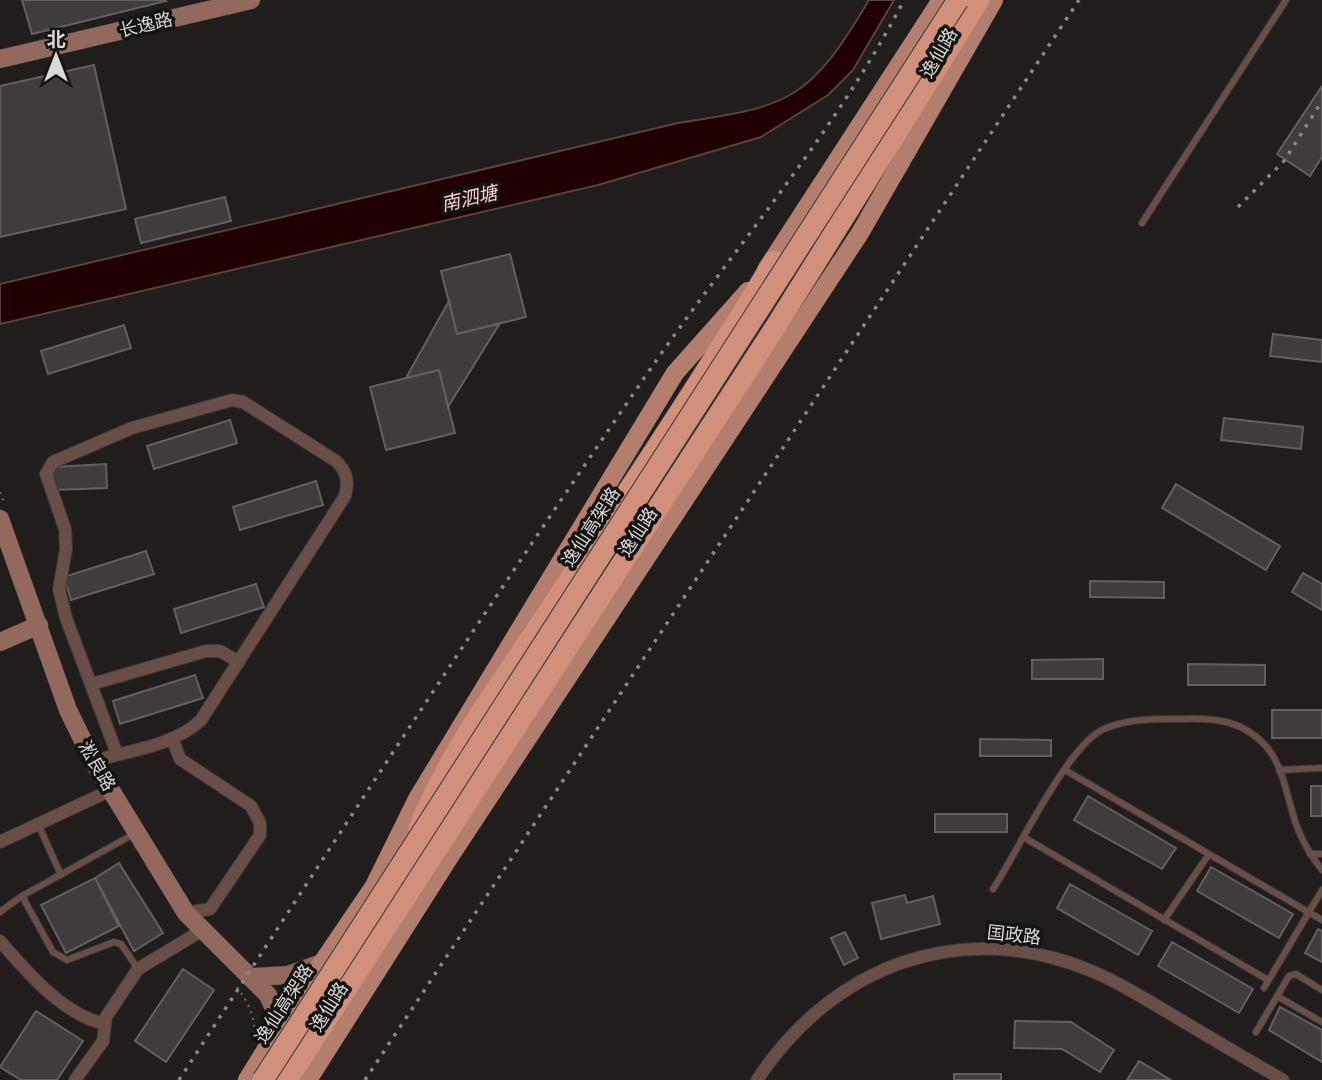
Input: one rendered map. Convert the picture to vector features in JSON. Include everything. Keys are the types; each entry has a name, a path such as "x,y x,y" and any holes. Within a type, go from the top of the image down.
{"highway":[{"name":"逸仙高架路","path":"263,1080 958,0"},
{"path":"287,1080 778,323 979,0"},
{"path":"407,856 430,801 483,711 711,366 775,261"}],"main road":[{"name":"逸仙路","path":"263,1080 727,370 775,261 941,0"},
{"name":"逸仙路","path":"308,1080 451,855 860,233 994,0"},
{"name":"逸仙路","path":"247,1080 374,886 417,799 675,373 775,261"}],"street":[{"name":"长逸路","path":"0,59 214,4 251,0"},
{"path":"93,761 172,738 201,720 345,496 347,480 344,469 336,461 238,400 132,428 52,462 48,467 46,474 65,529 66,549 59,589 66,618 117,754"},
{"name":"淞良路","path":"0,519 68,710 93,761 186,913 236,965 254,977 268,995 276,1013 274,1036"},
{"path":"0,642 39,625"},
{"path":"92,684 206,651 220,652 239,662"},
{"path":"172,738 180,759 251,806 260,823 260,835 210,909 186,913"},
{"path":"0,842 111,790"},
{"path":"75,1080 103,1041 106,1017 138,969 201,931"},
{"path":"0,941 40,985 93,1021 105,1024"},
{"name":"国政路","path":"757,1080 793,1032 823,1005 858,982 914,958 973,949 1032,952 1091,970 1283,1080"},
{"path":"254,977 288,975 322,963"}],"lane":[{"path":"1142,223 1286,0"},
{"path":"993,889 1079,747 1102,729 1151,719 1205,718 1237,724 1255,736 1267,747 1279,770 1296,825 1310,854 1322,870"},
{"path":"1279,770 1322,768"},
{"path":"1065,770 1322,920"},
{"path":"38,824 61,875"},
{"path":"0,912 22,896 136,833"},
{"path":"1025,838 1268,980"},
{"path":"1310,854 1322,853"},
{"path":"1164,920 1209,854"},
{"path":"1264,988 1307,911 1322,890"},
{"path":"22,896 52,952 59,958 67,960 114,942 121,944 138,969"},
{"path":"1256,1032 1292,974 1322,989"},
{"path":"1277,996 1322,1022"}],"path":[{"path":"235,984 250,1004 255,1022 255,1043"}],"water":[{"name":"南泗塘","path":"869,0 894,0 853,70 828,95 761,137 598,185 0,324 0,284 772,103 793,93 812,79 830,59"}],"building":[{"path":"22,0 165,0 166,1 32,34"},
{"path":"94,65 126,209 0,237 0,86"},
{"path":"1322,86 1322,157 1310,176 1277,154"},
{"path":"225,197 231,221 141,243 135,219"},
{"path":"510,254 526,317 457,334 441,271"},
{"path":"449,301 457,334 500,323 448,407 439,370 406,378"},
{"path":"124,325 131,348 48,374 41,351"},
{"path":"1273,334 1322,340 1322,362 1270,356"},
{"path":"439,370 455,433 386,450 370,387"},
{"path":"1224,418 1303,427 1301,449 1221,440"},
{"path":"230,420 237,443 154,469 147,446"},
{"path":"106,464 107,488 54,490 53,467"},
{"path":"316,481 323,505 240,530 233,507"},
{"path":"1176,484 1280,546 1266,570 1162,508"},
{"path":"146,551 154,574 71,600 64,577"},
{"path":"1303,573 1322,584 1322,610 1292,592"},
{"path":"1090,581 1164,582 1164,598 1090,597"},
{"path":"256,584 264,607 181,633 174,609"},
{"path":"1103,659 1103,679 1032,679 1032,660"},
{"path":"1188,664 1265,665 1265,685 1188,685"},
{"path":"195,675 203,698 120,724 113,701"},
{"path":"1272,710 1322,710 1322,738 1272,738"},
{"path":"980,739 1051,740 1051,756 980,756"},
{"path":"1311,786 1322,786 1322,816 1311,816"},
{"path":"1088,796 1176,848 1162,869 1074,820"},
{"path":"935,814 1007,814 1007,832 935,832"},
{"path":"119,863 163,933 134,951 95,878"},
{"path":"1211,867 1293,914 1279,938 1197,891"},
{"path":"95,878 119,926 66,953 41,905"},
{"path":"1070,884 1152,931 1138,955 1057,908"},
{"path":"905,895 907,903 933,896 940,924 881,939 872,903"},
{"path":"1318,929 1322,931 1322,962 1305,953"},
{"path":"845,932 858,958 844,965 831,938"},
{"path":"1172,942 1253,989 1239,1013 1158,966"},
{"path":"183,969 214,990 166,1062 135,1041"},
{"path":"1280,1007 1322,1030 1322,1062 1269,1030"},
{"path":"36,1011 83,1041 57,1080 21,1080 0,1067"},
{"path":"1015,1021 1071,1022 1114,1050 1100,1072 1062,1049 1014,1048"},
{"path":"1139,1061 1171,1080 1127,1080"},
{"path":"954,1074 1001,1074 1001,1080 954,1080"}],"railway":[{"path":"179,1080 411,724 589,459 649,371 847,97 904,0"},
{"path":"365,1080 1079,0"},
{"path":"1238,207 1284,161 1322,101"}]}
